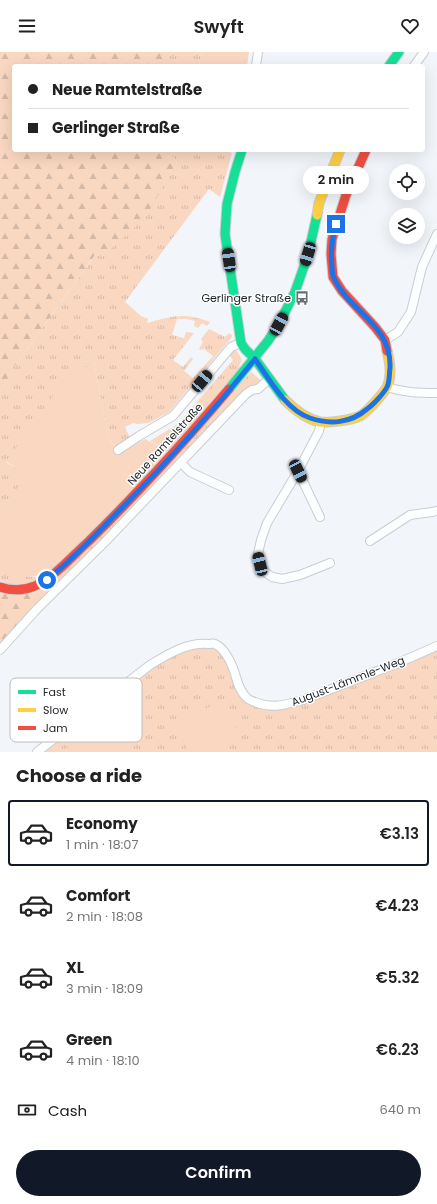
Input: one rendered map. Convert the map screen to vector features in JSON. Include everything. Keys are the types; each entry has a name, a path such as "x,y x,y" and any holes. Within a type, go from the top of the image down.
{"street":[{"path":"256,64 258,52"},
{"path":"390,64 398,52"},
{"path":"415,64 424,52"},
{"path":"241,152 226,204 225,234 241,343 255,359 281,396 295,410 307,417 321,422 341,422 360,416 371,406 387,387 389,380 390,364 385,340 342,291 333,277 330,254 332,239 346,195 365,152"},
{"name":"Neue Ramtelstraße","path":"0,586 17,591 26,590 40,584 56,572 147,483 194,431 255,359 279,324 295,292 308,254 319,203 339,152"},
{"path":"385,340 398,332 410,312 422,267 437,234"},
{"path":"118,450 173,416 231,347 241,343"},
{"path":"0,650 37,608 104,543 246,394 252,390 258,389 269,379"},
{"path":"387,387 415,393 437,393"},
{"path":"321,422 319,431 298,471 267,523 260,540 258,554 260,564 265,572 272,577 282,579 300,575 330,562"},
{"path":"181,463 190,472 229,490"},
{"path":"298,471 320,517"},
{"path":"370,541 410,515 437,511"},
{"name":"August-Lämmle-Weg","path":"133,678 168,654 188,646 203,643 215,644 226,653 242,693 248,699 264,705 274,706 303,700 437,646"},
{"name":"August-Lämmle-Weg","path":"37,752 50,742"}],"green space":[{"path":"0,52 165,52 165,64 12,64 12,152 170,152 177,163 145,218 102,257 99,251 95,255 12,370 0,393"},
{"path":"164,52 201,52 199,64 164,64"},
{"path":"201,52 249,52 247,64 199,64"},
{"path":"170,152 232,153 220,197 209,189 125,302 141,316 148,319 147,323 178,316 192,317 210,322 207,326 202,323 198,328 194,326 195,321 177,319 172,335 184,338 186,332 194,333 173,360 183,367 191,357 193,359 184,371 193,378 213,356 204,349 199,349 203,342 201,339 209,329 225,337 229,333 232,337 169,412 149,423 133,423 125,427 130,438 116,447 108,438 94,362 6,462 27,476 0,512 0,393 12,370 99,250 102,256 177,163"},
{"path":"233,351 237,351 242,360 239,366 240,368 170,452 150,441 179,423 233,360 229,355"},
{"path":"94,362 108,438 120,453 145,439 170,452 135,490 49,573 36,576 19,576 0,572 0,512 26,476 6,461 63,382"},
{"path":"251,372 262,381 50,592 46,586"},
{"path":"0,572 37,577 39,579 29,583 15,585 0,580"},
{"path":"46,586 50,592 0,646 0,592 31,594"},
{"path":"215,644 226,653 248,699 288,705 437,646 437,752 37,752 50,742 142,742 142,678 136,678 168,654"},
{"path":"225,701 240,738 204,752 188,752 175,720"},
{"path":"76,742 130,742 136,752 60,752"}],"traffic: fast":[{"path":"390,64 399,52"},
{"path":"241,152 227,204 225,234 241,343 255,359 285,400"},
{"path":"229,389 268,341 279,324 295,292 308,255 317,215"}],"traffic: slow":[{"path":"317,215 319,203 339,152"},
{"path":"285,400 301,414 320,422 340,421 360,416 382,394 389,383 390,369 387,351"}],"traffic: jam":[{"path":"365,152 346,195 332,239 331,254 333,277 342,291 385,340 387,351"},
{"path":"0,587 18,590 31,588 43,582 57,571 108,523 229,389"}],"place":[{"name":"Gerlinger Straße","path":"302,298"}],"route":[{"path":"47,580 103,528 147,483 209,414 255,359 281,396 295,410 307,417 321,422 341,422 360,416 371,406 387,387 390,364 385,340 342,291 333,277 330,254 336,224"}]}
